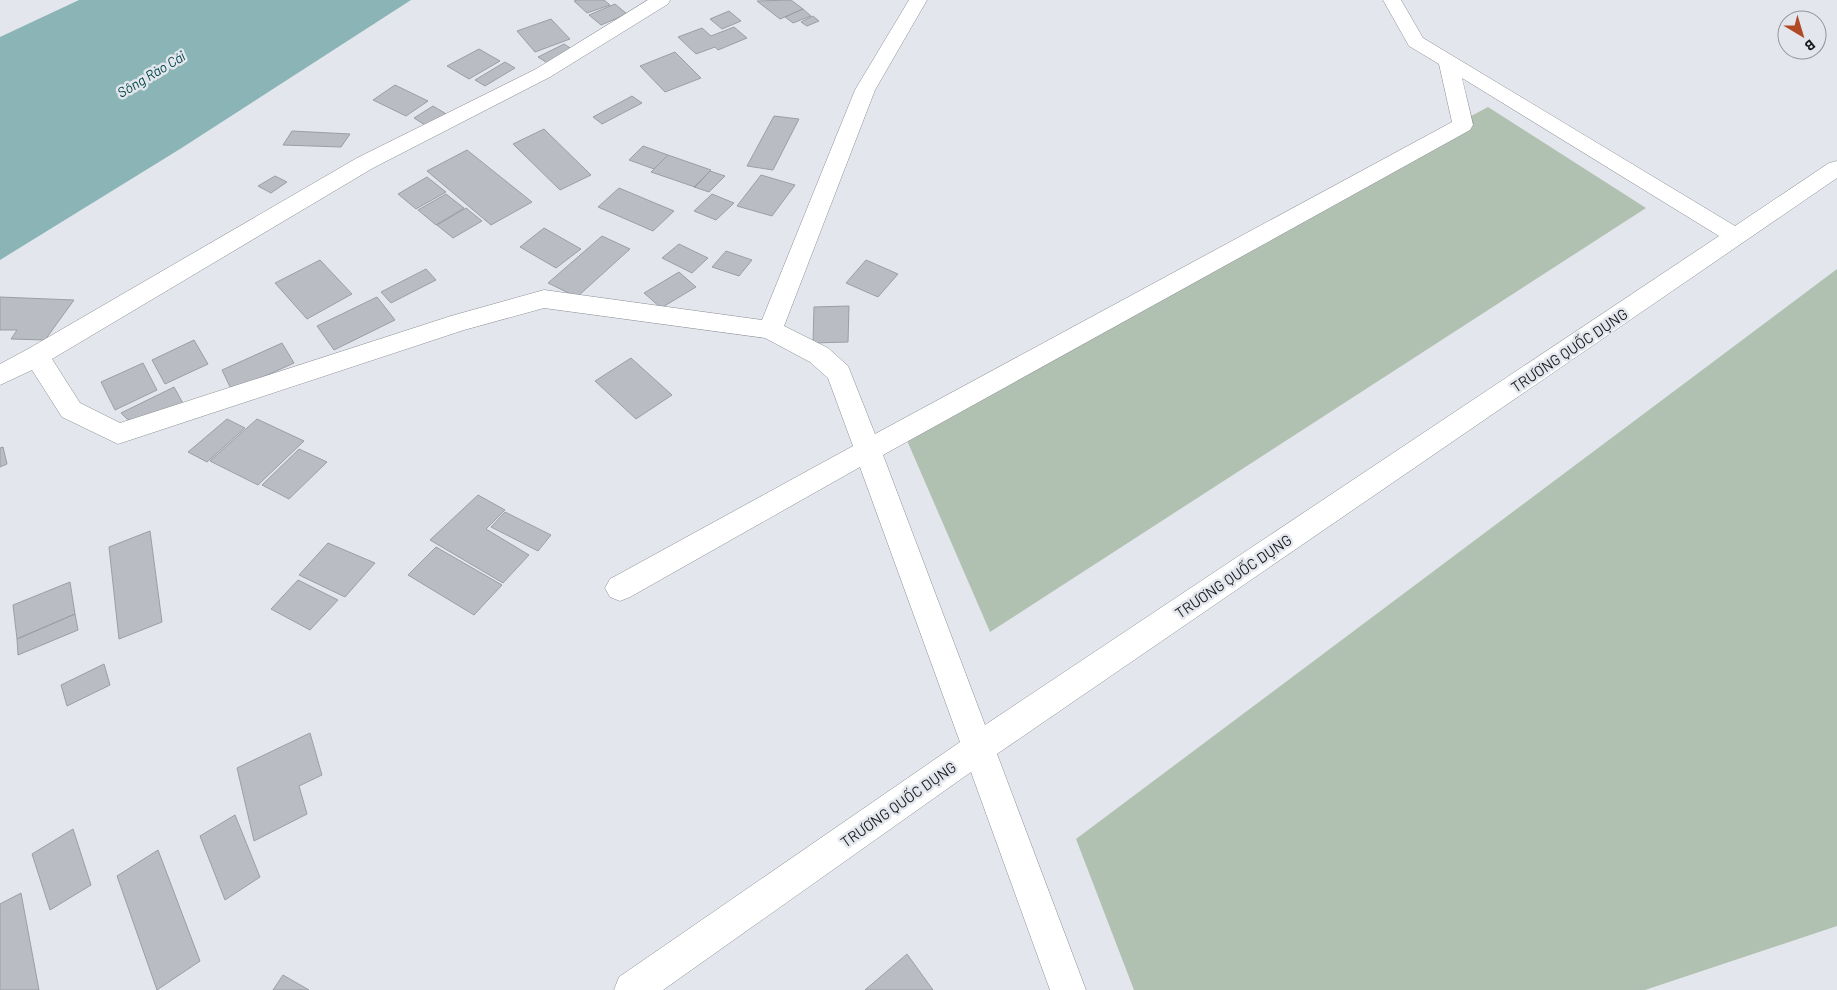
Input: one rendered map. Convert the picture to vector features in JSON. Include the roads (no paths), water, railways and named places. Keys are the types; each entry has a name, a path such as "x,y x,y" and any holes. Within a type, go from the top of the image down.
{"street":[{"path":"0,375 37,356 365,163 543,73 661,0"},
{"path":"770,330 865,90 918,0"},
{"path":"1392,0 1416,42 1737,237"},
{"path":"620,588 868,450 1463,126 1448,62"},
{"name":"TRƯƠNG QUỐC DỤNG","path":"632,990 978,748 1837,168"},
{"path":"37,356 71,410 118,434 450,325 544,299 770,330 819,355 839,374 1068,990"}],"water":[{"name":"Sông Rào Cái","path":"79,0 411,0 180,149 0,260 0,37"}]}
